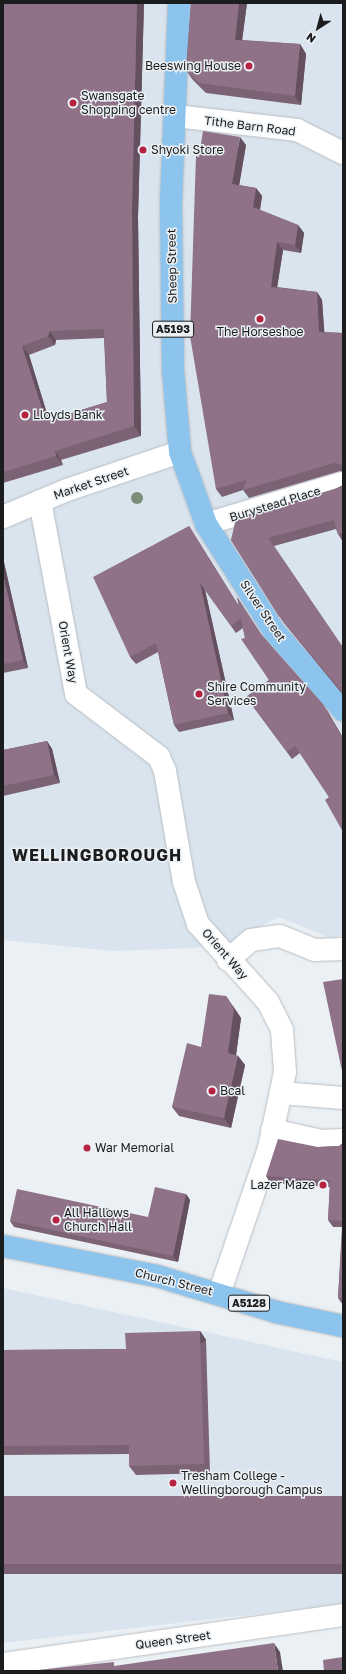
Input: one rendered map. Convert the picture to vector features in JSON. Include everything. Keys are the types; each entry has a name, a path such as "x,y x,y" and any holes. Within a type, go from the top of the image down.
{"main road":[{"name":"Sheep Street","path":"179,3 176,116 171,205 173,370 180,452 206,524"},
{"name":"Silver Street","path":"206,524 274,631 343,710"},
{"name":"Church Street","path":"3,1246 157,1276 219,1294 343,1326"}],"street":[{"name":"Tithe Barn Road","path":"176,116 297,130 343,153"},
{"name":"Market Street","path":"3,516 40,501 180,452"},
{"name":"Burystead Place","path":"206,524 342,484"},
{"name":"Orient Way","path":"40,501 76,694 115,721 159,757 189,896 198,924 228,960 268,1002 282,1030 285,1072 281,1093 272,1130 219,1294"},
{"path":"228,960 251,940 280,936 314,950 343,949"},
{"path":"281,1093 343,1098"},
{"path":"272,1130 322,1140 343,1140"},
{"name":"Queen Street","path":"3,1664 343,1615"}],"shaded area":[{"path":"3,3 343,3 343,935 330,938 279,917 232,941 194,948 113,951 3,940"},
{"name":"Tresham College - Wellingborough Campus","path":"3,1288 343,1362 343,1604 3,1643"}],"building":[{"name":"Swansgate Shopping centre","path":"3,3 137,3 132,208 134,426 55,451 56,456 3,472","holes":["104,329 107,402 46,421 22,346 48,336 50,331"]},
{"name":"Beeswing House","path":"191,3 239,3 235,40 300,44 295,96 199,83 186,70"},
{"path":"203,131 240,137 232,184 256,188 253,207 298,225 295,245 277,242 271,287 317,292 319,332 343,333 343,465 334,463 243,490 246,480 216,489 190,336 196,156 199,157"},
{"path":"343,485 343,533 338,534 334,520 268,538 343,646 343,693 278,615 231,540 236,518 341,487"},
{"path":"189,526 239,607 237,597 259,632 323,704 343,739 343,832 325,800 329,797 295,746 287,752 246,697 269,680 241,639 245,638 241,618 231,626 200,583 228,713 174,725 156,643 130,657 93,577"},
{"path":"3,574 23,660 3,664"},
{"path":"47,741 54,775 3,786 3,750"},
{"path":"343,979 343,1071 342,1071 323,982"},
{"path":"209,994 226,996 234,1009 228,1053 238,1056 224,1118 172,1107 187,1043 201,1047"},
{"name":"Lazer Maze","path":"278,1139 318,1147 339,1146 343,1143 343,1221 328,1220 330,1180 266,1176"},
{"path":"155,1187 186,1194 173,1256 10,1221 17,1189 148,1217"},
{"path":"343,1221 343,1298 338,1298"},
{"path":"200,1331 204,1464 129,1466 129,1445 3,1446 3,1350 126,1349 125,1333"},
{"path":"3,1496 343,1496 343,1564 3,1564"},
{"path":"274,1643 278,1671 29,1671 114,1662 114,1666"},
{"path":"343,1657 343,1671 324,1671 323,1660"}],"place":[{"name":"Beeswing House","path":"249,66"},
{"name":"Swansgate Shopping centre","path":"73,103"},
{"name":"Shyoki Store","path":"143,150"},
{"name":"The Horseshoe","path":"260,319"},
{"name":"Lloyds Bank","path":"25,415"},
{"name":"Shire Community Services","path":"199,694"},
{"name":"Bcal","path":"212,1091"},
{"name":"War Memorial","path":"87,1148"},
{"name":"Lazer Maze","path":"323,1185"},
{"name":"All Hallows Church Hall","path":"56,1220"},
{"name":"Tresham College - Wellingborough Campus","path":"173,1483"}],"district":[{"name":"WELLINGBOROUGH","path":"97,855"}]}
